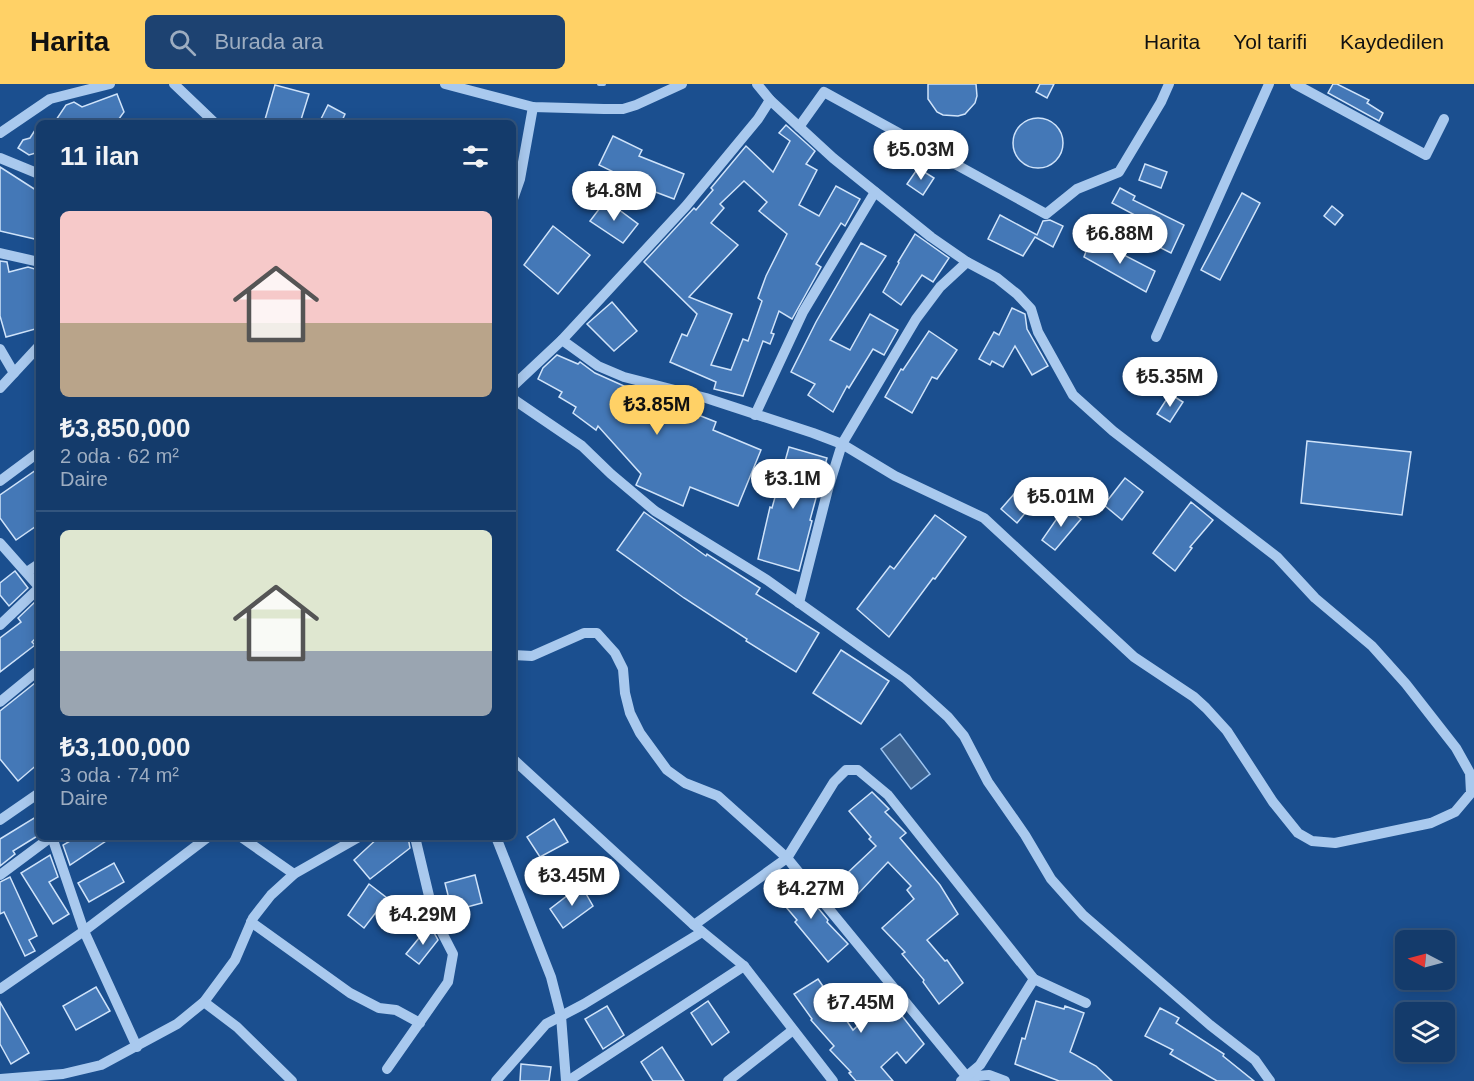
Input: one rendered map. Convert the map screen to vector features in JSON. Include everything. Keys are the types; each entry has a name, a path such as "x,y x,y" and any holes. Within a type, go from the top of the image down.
{"street":[{"path":"0,133 50,99 110,84"},
{"path":"174,84 213,120"},
{"path":"445,84 533,107 623,109 647,101 682,84"},
{"path":"562,340 598,366 624,377 706,398 842,444 895,476 984,518 1134,657 1194,697 1206,708 1227,731 1273,802 1298,833 1305,837 1320,843 1335,843 1431,823 1455,812 1471,793 1470,773 1456,748 1406,684 1372,646 1315,598 1277,557 1113,431 1073,395 1038,332 1031,309 1008,286 931,237 875,192 833,158 770,100 757,84"},
{"path":"800,127 824,92 1046,214 1077,189 1119,172 1161,102 1169,84"},
{"path":"1156,337 1269,84"},
{"path":"1295,84 1426,155 1444,119"},
{"path":"516,384 562,340 686,206 758,119 770,100"},
{"path":"516,190 533,107"},
{"path":"0,158 36,173"},
{"path":"755,415 803,312 875,192"},
{"path":"0,253 36,261"},
{"path":"799,603 842,444 916,319 940,287 967,262"},
{"path":"0,349 14,373"},
{"path":"0,388 36,349"},
{"path":"516,371 525,376"},
{"path":"516,401 582,446 655,511 767,580 906,679 948,717 964,736 988,782 1025,835 1051,879 1075,906 1210,1025 1255,1060 1270,1081"},
{"path":"0,481 36,454"},
{"path":"0,543 36,584"},
{"path":"27,572 36,566"},
{"path":"0,625 36,591"},
{"path":"516,655 532,656 584,633 597,633 609,644 623,669 630,713 640,733 667,770 685,783 718,796 787,858 964,1079"},
{"path":"0,702 36,672"},
{"path":"516,762 698,928 744,966 833,1081"},
{"path":"496,1081 546,1024 561,1017 698,928 787,858 834,782 846,770 858,770 888,795 1034,979 1086,1003"},
{"path":"0,820 36,796"},
{"path":"0,875 48,840"},
{"path":"53,840 84,931 137,1047"},
{"path":"0,989 84,931 204,840"},
{"path":"245,840 294,874"},
{"path":"387,1069 448,982 453,954 434,917 417,840"},
{"path":"497,840 551,977 561,1017 567,1081 744,966"},
{"path":"0,1079 63,1074 101,1065 177,1024 204,1002 235,960 251,922 271,895 294,874 348,841"},
{"path":"251,922 350,993 379,1008 396,1010 420,1023"},
{"path":"964,1079 980,1065 1034,979"},
{"path":"204,1002 237,1027 292,1081"},
{"path":"728,1081 793,1030"},
{"path":"964,1079 988,1075 1005,1081"}],"water":[{"path":"900,734 930,774 911,789 881,749"}],"building":[{"path":"928,84 976,84 975,103 965,114 943,115 937,112 928,99"},
{"path":"1040,84 1054,84 1047,98 1036,92"},
{"path":"1333,84 1369,100 1367,103 1383,113 1379,121 1328,93"},
{"path":"275,85 309,94 301,120 265,120"},
{"path":"117,94 124,112 118,120 56,120 66,105 74,102 82,107"},
{"path":"328,105 345,114 342,120 320,120"},
{"path":"1033,118 1043,118 1056,125 1063,138 1063,148 1056,161 1043,168 1033,168 1024,164 1017,157 1013,148 1013,138 1017,129 1024,122"},
{"path":"786,125 815,151 806,164 817,170 799,205 819,216 836,186 860,199 845,226 841,223 816,264 821,267 792,319 779,311 771,333 774,334 770,344 763,341 743,396 714,389 716,382 670,362 682,334 687,336 697,314 644,262 694,208 696,210 746,146 773,172 790,141 779,133","holes":["744,181 767,202 759,211 787,234 766,276 758,298 762,301 748,341 743,339 731,370 711,365 732,314 689,297 738,245 711,223 724,208 720,204"]},
{"path":"36,129 36,153 29,155 18,148 23,140 30,138"},
{"path":"613,136 642,150 639,156 684,174 674,199 629,182 630,180 599,165"},
{"path":"1145,164 1167,172 1161,188 1139,180"},
{"path":"0,167 36,190 36,239 0,231"},
{"path":"918,168 934,178 923,195 907,184"},
{"path":"1120,188 1135,196 1133,200 1184,225 1171,253 1143,239 1150,223 1112,203"},
{"path":"1242,193 1260,203 1220,280 1201,270"},
{"path":"606,200 638,224 623,243 590,221"},
{"path":"1332,206 1343,215 1335,225 1324,216"},
{"path":"1000,215 1037,235 1043,221 1050,220 1063,226 1053,247 1035,237 1023,256 988,239"},
{"path":"553,226 590,255 558,294 524,265"},
{"path":"915,234 949,258 933,282 922,275 901,305 883,292"},
{"path":"1091,238 1155,271 1146,292 1084,257"},
{"path":"861,243 886,256 830,340 850,350 870,314 898,330 884,355 873,349 849,388 847,386 833,412 808,395 815,384 791,372 816,322"},
{"path":"0,261 7,262 9,272 28,267 35,269 36,329 6,337 0,316"},
{"path":"612,302 637,331 614,351 587,324"},
{"path":"1012,308 1025,314 1027,329 1048,366 1032,375 1015,346 1003,367 992,361 990,365 979,359 994,332 999,335"},
{"path":"929,331 957,350 937,379 932,377 912,413 885,397 901,369 903,370"},
{"path":"557,355 578,364 580,362 595,373 635,391 636,388 658,393 664,397 663,401 716,422 713,430 761,450 738,506 690,487 683,506 636,485 641,474 598,426 596,430 573,413 576,407 559,397 562,392 538,379 543,368"},
{"path":"1170,394 1183,402 1170,422 1157,414"},
{"path":"1307,441 1411,452 1402,515 1301,503"},
{"path":"789,447 827,458 799,571 758,559 770,507 772,508"},
{"path":"36,470 36,526 16,540 0,518 0,495"},
{"path":"1125,478 1143,492 1122,520 1104,505"},
{"path":"1020,487 1036,500 1017,523 1001,509"},
{"path":"1191,502 1213,520 1190,547 1192,548 1175,571 1153,553"},
{"path":"1065,507 1081,519 1055,550 1042,540"},
{"path":"644,512 706,556 707,554 760,588 756,594 819,633 796,672 746,641 747,639 617,550"},
{"path":"935,515 966,537 889,637 857,609 890,566 894,569"},
{"path":"15,571 28,588 9,606 0,595 0,583"},
{"path":"36,601 36,638 32,642 35,645 0,672 0,638 21,622 18,618"},
{"path":"841,650 889,681 861,724 813,693"},
{"path":"36,684 36,766 18,781 0,759 0,711"},
{"path":"872,792 889,809 885,812 906,833 900,838 940,885 958,914 927,940 945,961 947,960 963,983 939,1004 923,982 924,980 902,954 905,952 882,928 914,899 907,890 911,886 888,862 856,896 841,879 876,846 849,811"},
{"path":"36,817 36,837 13,851 15,854 0,866 0,839"},
{"path":"554,819 568,842 540,857 527,837"},
{"path":"72,840 108,840 70,865 63,845"},
{"path":"376,840 409,840 410,848 370,879 354,860"},
{"path":"50,855 58,877 49,882 69,914 53,924 21,873"},
{"path":"114,863 124,882 89,902 78,883"},
{"path":"475,875 482,903 452,911 445,883"},
{"path":"10,877 37,936 29,940 35,951 25,956 4,912 0,914 0,882"},
{"path":"793,878 828,920 827,922 848,944 828,962 775,894"},
{"path":"369,884 387,898 364,928 348,915"},
{"path":"581,885 593,906 563,928 550,909"},
{"path":"428,927 438,940 419,964 406,954"},
{"path":"818,979 853,1030 888,998 924,1044 906,1063 897,1052 881,1067 893,1081 856,1081 849,1073 851,1072 830,1050 834,1046 811,1020 794,994"},
{"path":"96,987 110,1011 76,1030 63,1006"},
{"path":"708,1001 729,1032 712,1045 691,1013"},
{"path":"1036,1001 1064,1009 1065,1006 1084,1013 1070,1052 1096,1066 1112,1081 1059,1081 1015,1064"},
{"path":"0,1002 29,1053 11,1064 0,1044"},
{"path":"607,1006 624,1035 603,1049 585,1019"},
{"path":"1160,1008 1179,1018 1176,1023 1224,1054 1223,1056 1254,1081 1217,1081 1170,1054 1173,1050 1145,1036"},
{"path":"662,1047 684,1081 653,1081 641,1062"},
{"path":"521,1064 551,1067 549,1081 520,1081"}],"waterway":[{"path":"599,84 604,84"}]}
